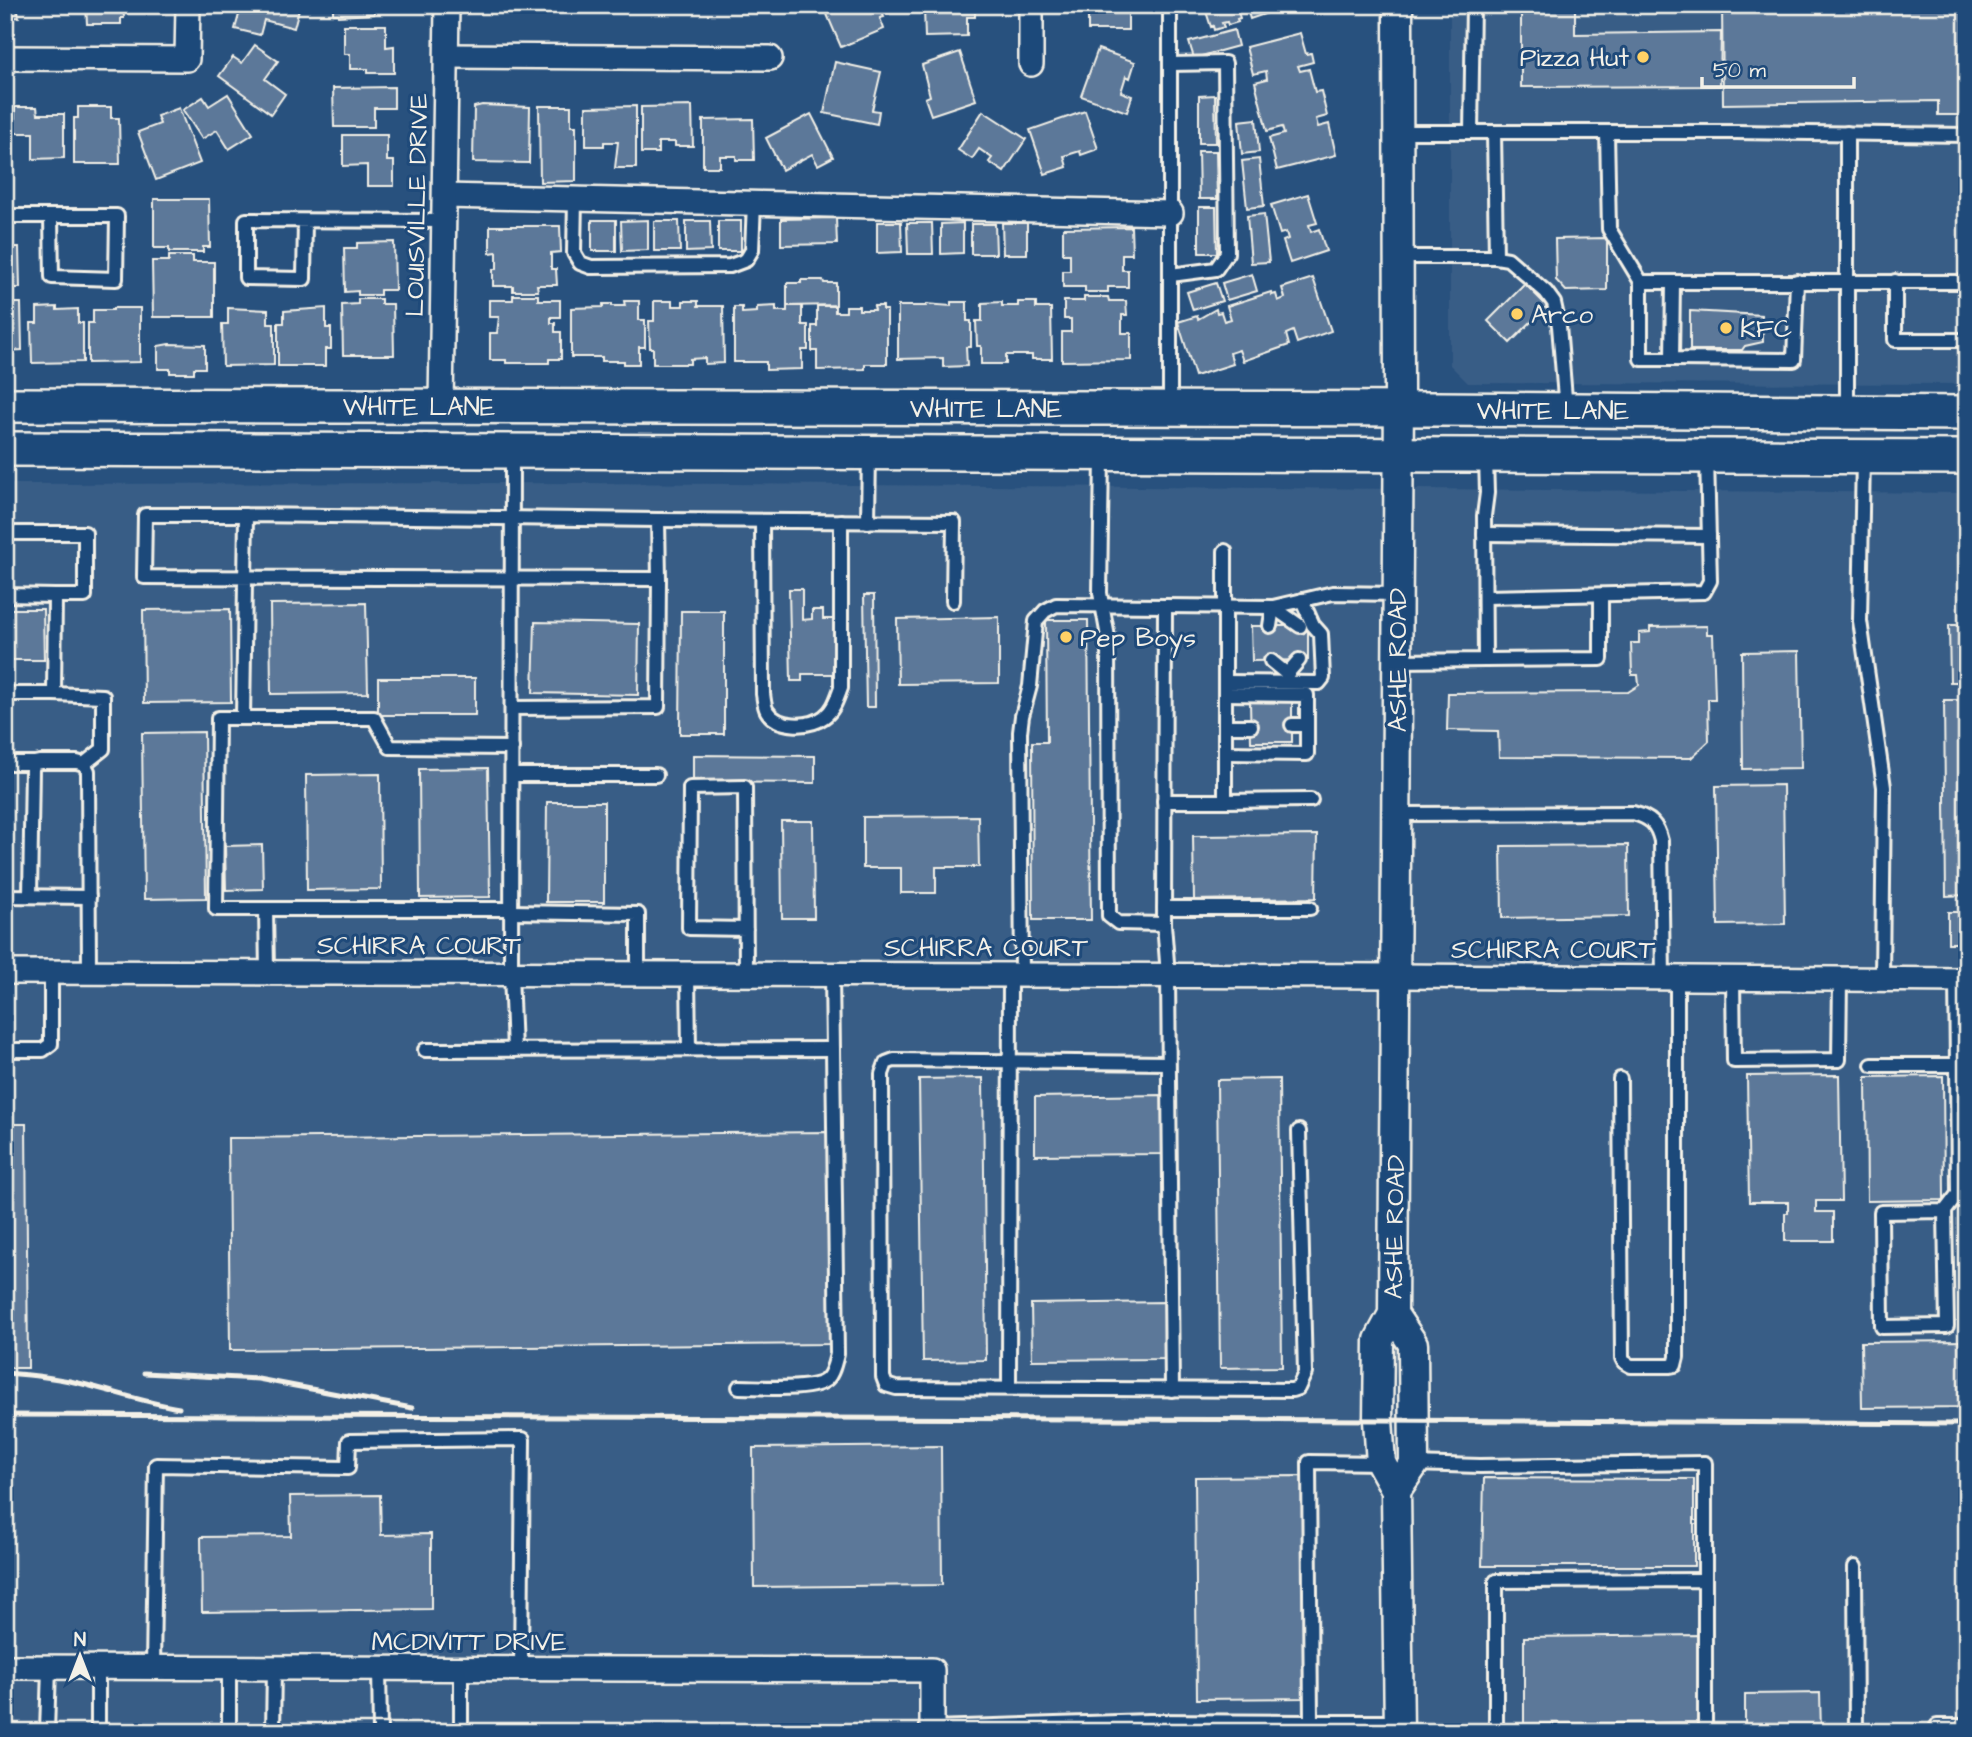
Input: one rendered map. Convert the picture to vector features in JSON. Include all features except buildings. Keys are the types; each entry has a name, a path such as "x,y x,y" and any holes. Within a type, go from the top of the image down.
{"main road":[{"name":"WHITE LANE","path":"5,405 1967,413"},
{"path":"5,420 81,405"},
{"path":"267,450 413,433 430,427 441,406"},
{"path":"519,450 535,437 664,407"},
{"path":"761,451 764,440 778,432 934,408"},
{"path":"1707,455 1825,437 1847,412"},
{"path":"1863,456 1876,439 1967,423"},
{"name":"WHITE LANE","path":"5,449 1967,457"}],"street":[{"path":"5,58 187,59 188,5"},
{"name":"LOUISVILLE DRIVE","path":"441,406 447,5"},
{"path":"1031,5 1031,64"},
{"name":"ASHE ROAD","path":"1398,5 1397,976 1393,1314 1379,1340 1378,1420 1381,1463 1396,1490 1399,1727"},
{"path":"447,56 770,58"},
{"path":"445,196 1171,213"},
{"name":"SCHIRRA COURT","path":"5,972 1961,980"},
{"name":"ASHE ROAD","path":"1393,1314 1413,1344 1414,1464"},
{"path":"1396,1490 1414,1464"},
{"name":"MCDIVITT DRIVE","path":"5,1667 932,1670 932,1730"}],"lane":[{"path":"1170,5 1170,409"},
{"path":"1471,132 1473,5"},
{"path":"1170,64 1225,63 1227,240 1227,253 1216,269 1171,275"},
{"path":"1398,132 1967,135"},
{"path":"1494,132 1496,257"},
{"path":"1608,132 1609,229 1641,282 1641,359 1794,360 1797,281"},
{"path":"1847,133 1847,412"},
{"path":"575,200 574,253 580,262 591,267 730,266 746,260 752,250 754,204"},
{"path":"5,216 51,216 117,216 116,279 52,277 51,216"},
{"path":"305,221 304,279 246,278 246,220 444,221"},
{"path":"1399,257 1508,259 1545,292 1554,303 1559,326 1566,410"},
{"path":"1895,281 1895,340 1967,341"},
{"path":"1641,282 1967,282"},
{"path":"1672,359 1673,282"},
{"path":"514,1050 512,518 519,450"},
{"path":"868,522 869,451"},
{"path":"1102,452 1100,593 1108,637 1109,916 1118,923 1164,924"},
{"path":"1485,660 1486,454"},
{"path":"1485,597 1704,592 1710,581 1707,455"},
{"path":"1863,456 1860,621 1884,787 1882,979"},
{"path":"659,579 144,578 145,515 954,522 953,601"},
{"path":"243,718 246,515"},
{"path":"512,708 658,707 658,520"},
{"path":"762,521 763,694 766,710 775,719 794,725 823,718 833,708 841,688 841,522"},
{"path":"5,533 85,533 85,596 5,595"},
{"path":"1484,534 1709,536"},
{"path":"1226,551 1226,801"},
{"path":"1009,1388 1009,1061 1016,975 1020,732 1021,716 1030,686 1037,621 1045,611 1056,606 1273,607 1333,593 1397,594"},
{"path":"1398,661 1601,659 1601,595"},
{"path":"54,694 55,596"},
{"path":"1271,661 1320,683 1321,634 1313,625 1302,600"},
{"path":"1165,607 1164,924 1168,975 1172,1390"},
{"path":"1273,607 1293,626"},
{"path":"1270,626 1273,607"},
{"path":"1226,688 1290,669"},
{"path":"1226,688 1307,695 1307,754 1226,753"},
{"path":"5,694 103,696 103,749 84,764"},
{"path":"512,748 390,747 374,718 218,718 216,909 512,910 638,914 638,973"},
{"path":"1292,725 1307,725"},
{"path":"1226,726 1251,726"},
{"path":"5,763 77,762 84,764 88,771 89,972"},
{"path":"30,896 32,768 35,763"},
{"path":"512,775 656,775"},
{"path":"746,929 689,928 690,788 745,787 746,929 746,974"},
{"path":"1164,801 1311,800"},
{"path":"1397,814 1633,813 1647,817 1657,827 1661,841 1670,978 1677,1357 1675,1365 1670,1366 1631,1366 1623,1363 1622,1358 1620,1079"},
{"path":"5,896 89,897"},
{"path":"1164,908 1310,908"},
{"path":"266,909 267,972"},
{"path":"5,1050 43,1050 51,1044 51,972"},
{"path":"688,974 689,1049"},
{"path":"739,1387 815,1387 827,1379 835,1364 838,1339 832,974"},
{"path":"1733,978 1734,1061 1839,1060 1840,979"},
{"path":"1945,1211 1881,1212 1882,1327 1947,1326 1945,1211 1958,1194 1957,1065 1961,980"},
{"path":"425,1050 833,1049"},
{"path":"1168,1063 894,1060 886,1063 882,1074 883,1382 890,1388 1298,1388 1305,1373 1299,1131"},
{"path":"1872,1065 1957,1065"},
{"path":"153,1668 156,1465 348,1468 349,1441 523,1439 521,1669"},
{"path":"1311,1727 1309,1462 1480,1466 1705,1463 1705,1732"},
{"path":"1855,1567 1856,1732"},
{"path":"1496,1732 1496,1581 1705,1580"},
{"path":"47,1732 49,1667"},
{"path":"98,1668 98,1732"},
{"path":"229,1668 229,1732"},
{"path":"272,1732 274,1668"},
{"path":"379,1668 380,1732"},
{"path":"455,1732 461,1726 461,1669"},
{"path":"932,1730 1149,1721 1311,1727 1399,1727"},
{"path":"1937,1726 1967,1726"}],"shaded area":[{"path":"1450,5 1967,5 1967,384 1468,383 1450,365"},
{"path":"582,483 1967,493 1967,1732 5,1732 5,484"}],"railway":[{"path":"5,1373 67,1380 179,1408"},
{"path":"144,1373 258,1379 412,1408"},
{"path":"5,1415 1967,1424"}],"place":[{"name":"Pizza Hut","path":"1643,57"},
{"name":"Arco","path":"1517,314"},
{"name":"KFC","path":"1726,328"},
{"name":"Pep Boys","path":"1066,637"}]}
